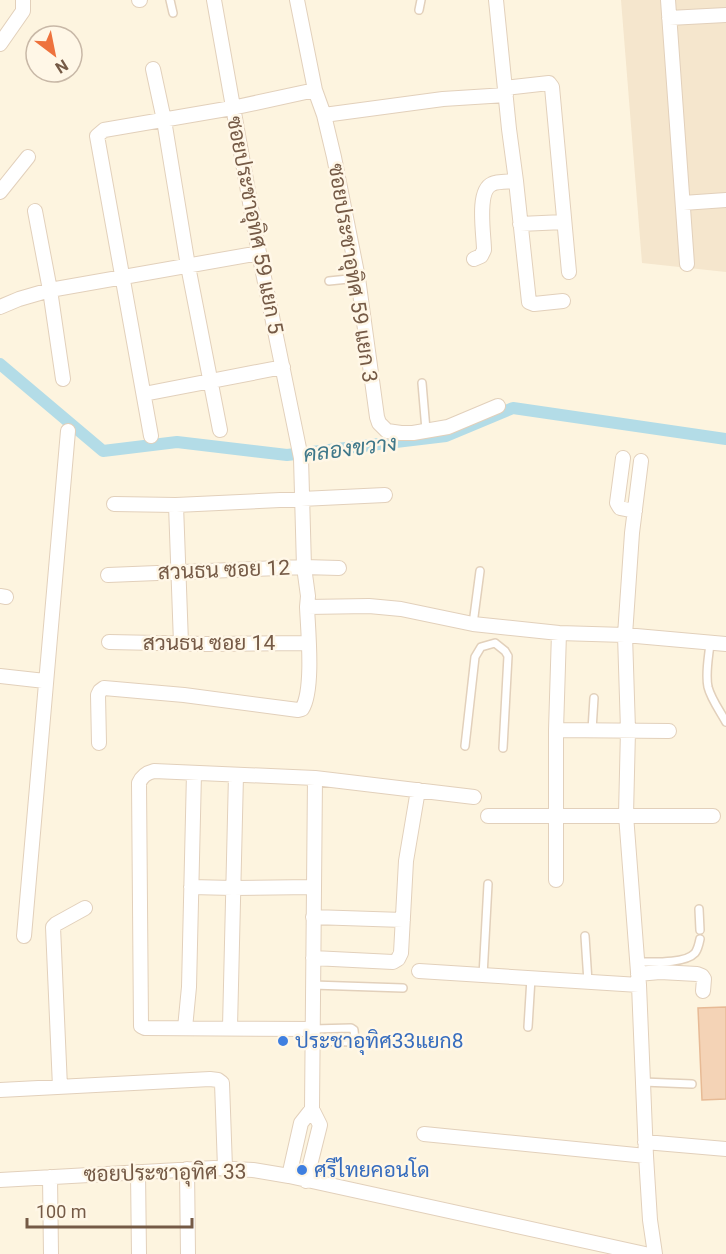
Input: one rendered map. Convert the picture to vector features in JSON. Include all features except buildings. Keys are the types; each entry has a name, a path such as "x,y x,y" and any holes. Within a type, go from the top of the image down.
{"street":[{"path":"0,44 23,11 23,0"},
{"name":"ซอยประชาอุทิศ 59 แยก 5","path":"99,743 98,695 104,688 184,695 300,710 306,701 310,667 300,453 259,253 214,0"},
{"name":"ซอยประชาอุทิศ 59 แยก 3","path":"297,0 315,90 324,115 334,157 358,278 379,423 387,431 401,433 448,427 498,406"},
{"path":"496,0 529,302 534,304 563,301"},
{"path":"668,0 687,264"},
{"path":"669,18 726,15"},
{"path":"153,69 220,430"},
{"path":"324,115 506,92 549,83 552,87 569,272"},
{"path":"151,436 98,136 104,130 232,108 315,90"},
{"path":"1,187 28,157"},
{"path":"474,259 481,256 484,250 482,199 485,190 491,184 516,181"},
{"path":"683,203 726,200"},
{"path":"35,211 50,290 63,379"},
{"path":"520,224 564,222"},
{"path":"0,307 50,290 259,253"},
{"path":"144,394 283,367"},
{"path":"24,936 68,431"},
{"path":"623,458 617,503 620,508 635,511"},
{"path":"641,461 625,635 628,730 626,815 638,974 650,1220 655,1254"},
{"path":"114,504 176,504 385,495"},
{"path":"176,504 181,644"},
{"name":"สวนธน ซอย 12","path":"108,575 304,567 339,568"},
{"path":"307,606 369,606 498,627 726,644"},
{"path":"556,880 556,730 559,633"},
{"name":"สวนธน ซอย 14","path":"109,642 309,643"},
{"path":"0,676 45,681"},
{"path":"556,730 669,731"},
{"path":"313,1035 230,1028 145,1028 141,1026 139,783 142,777 154,771 315,778 474,797"},
{"path":"185,1028 189,987 194,773"},
{"path":"230,1028 236,775"},
{"path":"306,1181 320,1125 312,1109 315,778"},
{"path":"313,958 393,962 398,959 401,954 406,861 418,790"},
{"path":"488,816 713,816"},
{"path":"191,887 314,887"},
{"path":"60,1087 53,927 85,908"},
{"path":"313,917 403,920"},
{"path":"419,971 588,982 660,972 697,974 704,979 703,991"},
{"path":"0,1090 218,1080 222,1083 225,1168"},
{"path":"289,1176 302,1123 312,1109"},
{"path":"424,1134 646,1149 726,1149"},
{"path":"187,1169 188,1254"},
{"name":"ซอยประชาอุทิศ 33","path":"0,1180 187,1169 253,1170 645,1254"},
{"path":"138,1172 138,1254"},
{"path":"50,1177 51,1254"}],"lane":[{"path":"170,0 173,13"},
{"path":"419,10 421,0"},
{"path":"329,281 358,278"},
{"path":"422,383 426,430"},
{"path":"473,624 480,571"},
{"path":"495,644 498,627"},
{"path":"710,643 708,686 712,699 726,722"},
{"path":"465,746 475,657 481,647 495,644 508,656 503,748"},
{"path":"592,730 594,698"},
{"path":"483,976 488,884"},
{"path":"699,909 700,930"},
{"path":"585,936 588,982"},
{"path":"638,974 689,958 697,951 700,939"},
{"path":"528,1027 531,978"},
{"path":"313,985 403,988"},
{"path":"351,1028 354,1030 355,1040 351,1042 313,1035 351,1028"},
{"path":"643,1082 692,1084"}],"shaded area":[{"path":"621,0 726,0 726,272 642,263"}],"waterway":[{"name":"คลองขวาง","path":"0,364 103,451 177,442 287,455 446,436 513,408 726,439"}],"place":[{"name":"ประชาอุทิศ33แยก8","path":"283,1041"},
{"name":"ศรีไทยคอนโด","path":"302,1170"}]}
